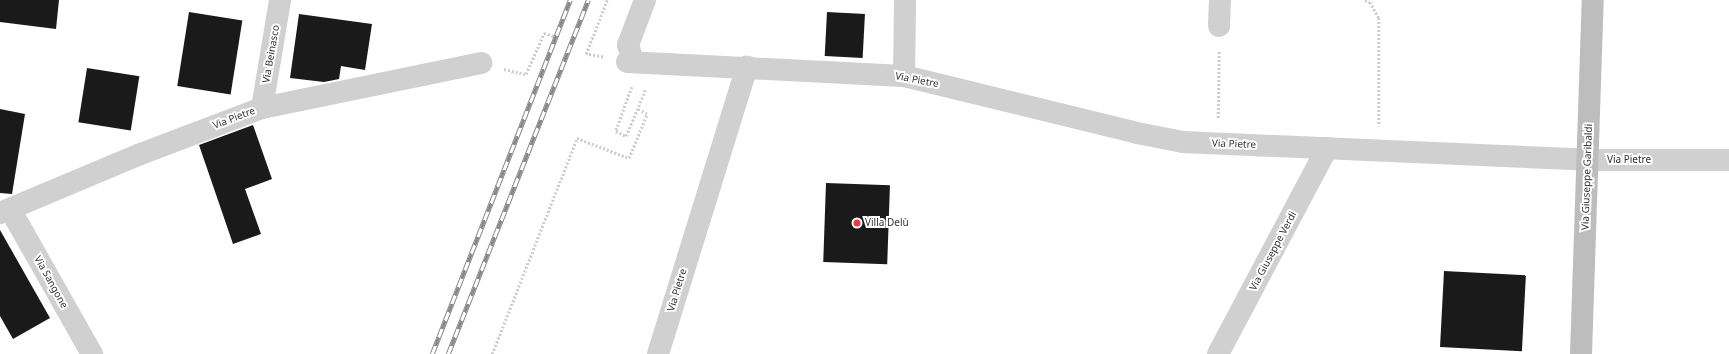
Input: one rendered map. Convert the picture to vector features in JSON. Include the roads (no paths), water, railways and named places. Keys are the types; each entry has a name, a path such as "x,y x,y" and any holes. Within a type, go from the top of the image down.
{"street":[{"name":"Via Beinasco","path":"262,108 280,0"},
{"name":"Via Pietre","path":"645,0 628,44 630,62 747,66 904,76 1137,133 1183,142 1379,149 1588,160 1729,160"},
{"path":"904,76 905,0"},
{"path":"1219,26 1220,0"},
{"name":"Via Giuseppe Garibaldi","path":"1581,354 1593,0"},
{"name":"Via Pietre","path":"5,211 138,155 262,108 481,63"},
{"name":"Via Pietre","path":"658,354 747,66"},
{"name":"Via Giuseppe Verdi","path":"1218,354 1328,148"},
{"name":"Via Sangone","path":"5,211 92,354"}],"railway":[{"path":"432,354 570,0"},
{"path":"448,354 588,0"}],"place":[{"name":"Villa Delù","path":"857,223"}]}
